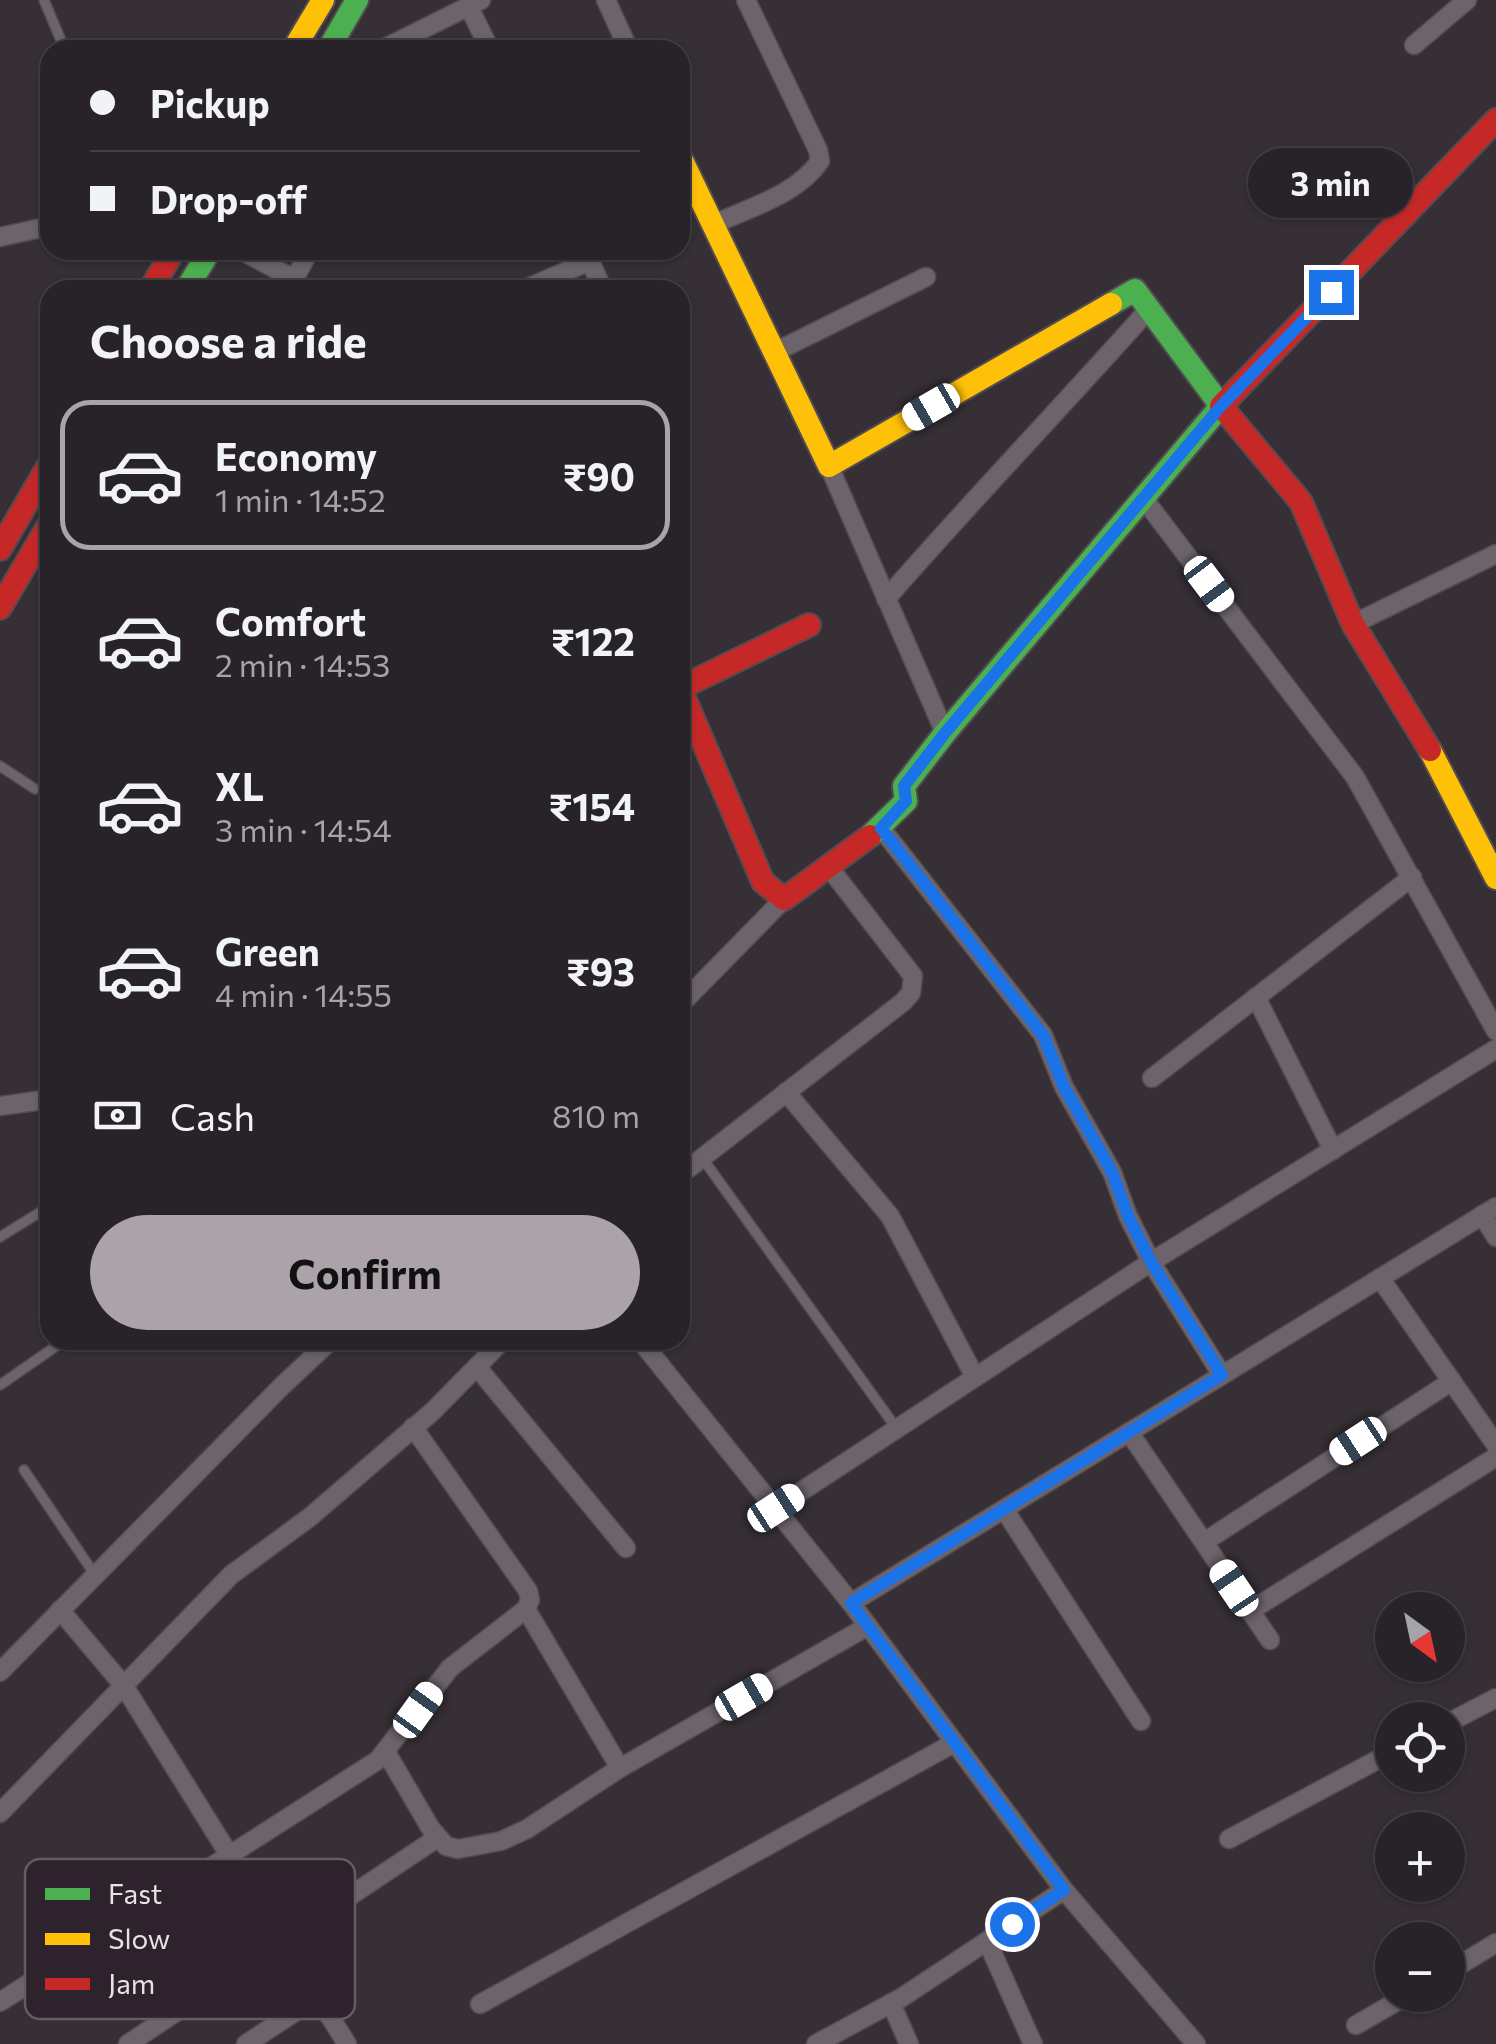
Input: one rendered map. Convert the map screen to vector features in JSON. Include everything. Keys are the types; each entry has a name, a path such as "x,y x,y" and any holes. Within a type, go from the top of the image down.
{"main road":[{"path":"299,40 323,0"},
{"path":"333,40 357,0"},
{"path":"690,728 763,882 784,899 881,828 906,801 904,786 945,733 1221,406 1496,120"},
{"path":"690,177 829,466 1135,290 1221,406 1302,502 1353,624 1423,736 1496,878"},
{"path":"0,549 40,480"},
{"path":"0,608 40,540"},
{"path":"690,683 810,624"}],"street":[{"path":"606,0 625,40"},
{"path":"712,224 794,187 811,175 820,161 746,0"},
{"path":"401,40 475,3 487,40"},
{"path":"1414,45 1456,4"},
{"path":"420,40 425,29"},
{"path":"0,236 40,228"},
{"path":"256,260 283,280"},
{"path":"541,280 578,260"},
{"path":"773,353 926,277"},
{"path":"886,599 984,486 1032,441 1150,309"},
{"path":"829,466 945,733"},
{"path":"1144,499 1340,754 1496,1031"},
{"path":"1353,624 1496,554"},
{"path":"881,828 1043,1035 1064,1087 1112,1172 1151,1262 1222,1375"},
{"path":"690,1166 903,1002 914,983 913,976 828,866"},
{"path":"1152,1078 1412,878"},
{"path":"690,996 784,899"},
{"path":"1256,997 1332,1150"},
{"path":"776,1508 1151,1262 1496,1048"},
{"path":"786,1092 890,1216 974,1378"},
{"path":"0,1106 40,1100"},
{"path":"851,1603 1489,1211 1496,1237"},
{"path":"1380,1278 1496,1445"},
{"path":"0,1672 321,1350"},
{"path":"0,1813 231,1575 310,1517 440,1405 493,1350"},
{"path":"648,1350 851,1603 1064,1890 1196,2044"},
{"path":"477,1367 626,1548"},
{"path":"1204,1542 1452,1381"},
{"path":"225,1859 386,1752 450,1668 526,1609 530,1600 528,1591 412,1426"},
{"path":"1129,1432 1270,1640"},
{"path":"1250,1611 1496,1456"},
{"path":"1004,1509 1142,1721"},
{"path":"526,1609 620,1768"},
{"path":"60,1610 124,1686 232,1859"},
{"path":"386,1752 437,1838 446,1846 458,1849 515,1836 620,1768 868,1626"},
{"path":"1465,1714 1496,1698"},
{"path":"480,2004 954,1743"},
{"path":"1229,1839 1375,1761"},
{"path":"355,1894 437,1838"},
{"path":"816,2044 890,2003 1064,1890"},
{"path":"987,1941 1033,2044"},
{"path":"1465,1962 1496,1943"},
{"path":"0,2002 25,1986"},
{"path":"890,2003 908,2044"},
{"path":"1356,2026 1379,2012"},
{"path":"128,2044 166,2019"},
{"path":"246,2044 284,2019"},
{"path":"332,2019 347,2044"}],"lane":[{"path":"44,0 62,40"},
{"path":"0,766 35,789"},
{"path":"702,1156 896,1429"},
{"path":"0,1237 40,1212"},
{"path":"0,1385 51,1350"},
{"path":"24,1470 95,1575"}],"traffic: fast":[{"path":"334,40 357,0"},
{"path":"192,280 204,260"},
{"path":"870,836 906,801 904,786 945,733 1221,406 1135,290 1111,304"}],"traffic: slow":[{"path":"299,40 323,0"},
{"path":"690,177 829,466 1111,304"},
{"path":"1430,750 1496,878"}],"traffic: jam":[{"path":"1430,750 1353,624 1301,502 1221,406 1496,120"},
{"path":"156,280 168,260"},
{"path":"0,549 40,480"},
{"path":"0,608 40,540"},
{"path":"690,683 809,625"},
{"path":"690,711 763,882 784,899 870,836"}],"route":[{"path":"1012,1924 1064,1890 851,1603 1222,1375 1151,1262 1112,1172 1064,1087 1043,1035 881,828 906,801 904,786 945,733 1221,406 1331,292"}]}
